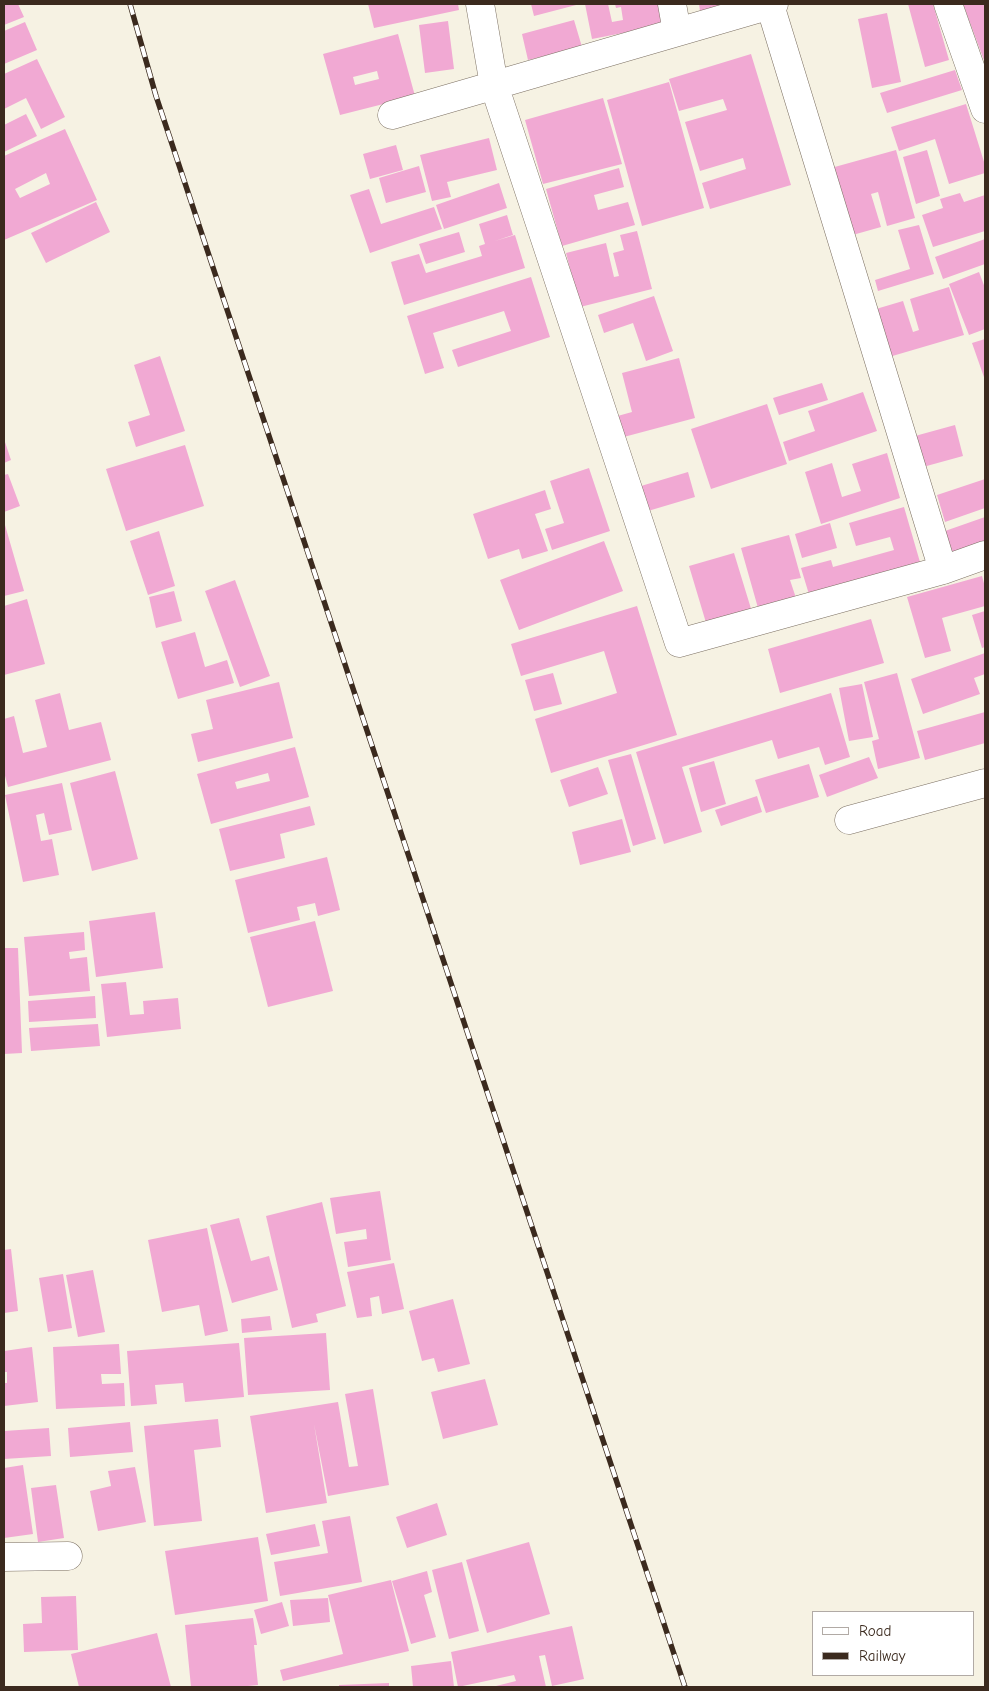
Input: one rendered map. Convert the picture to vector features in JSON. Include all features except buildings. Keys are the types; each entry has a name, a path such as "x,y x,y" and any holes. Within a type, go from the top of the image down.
{"street":[{"path":"480,4 494,85 679,643 942,570 985,555"},
{"path":"672,4 677,32"},
{"path":"392,115 772,4 942,570"},
{"path":"948,4 985,109"},
{"path":"849,820 985,783"},
{"path":"4,1557 68,1556"}],"railway":[{"path":"130,4 156,96 685,1687"}]}
